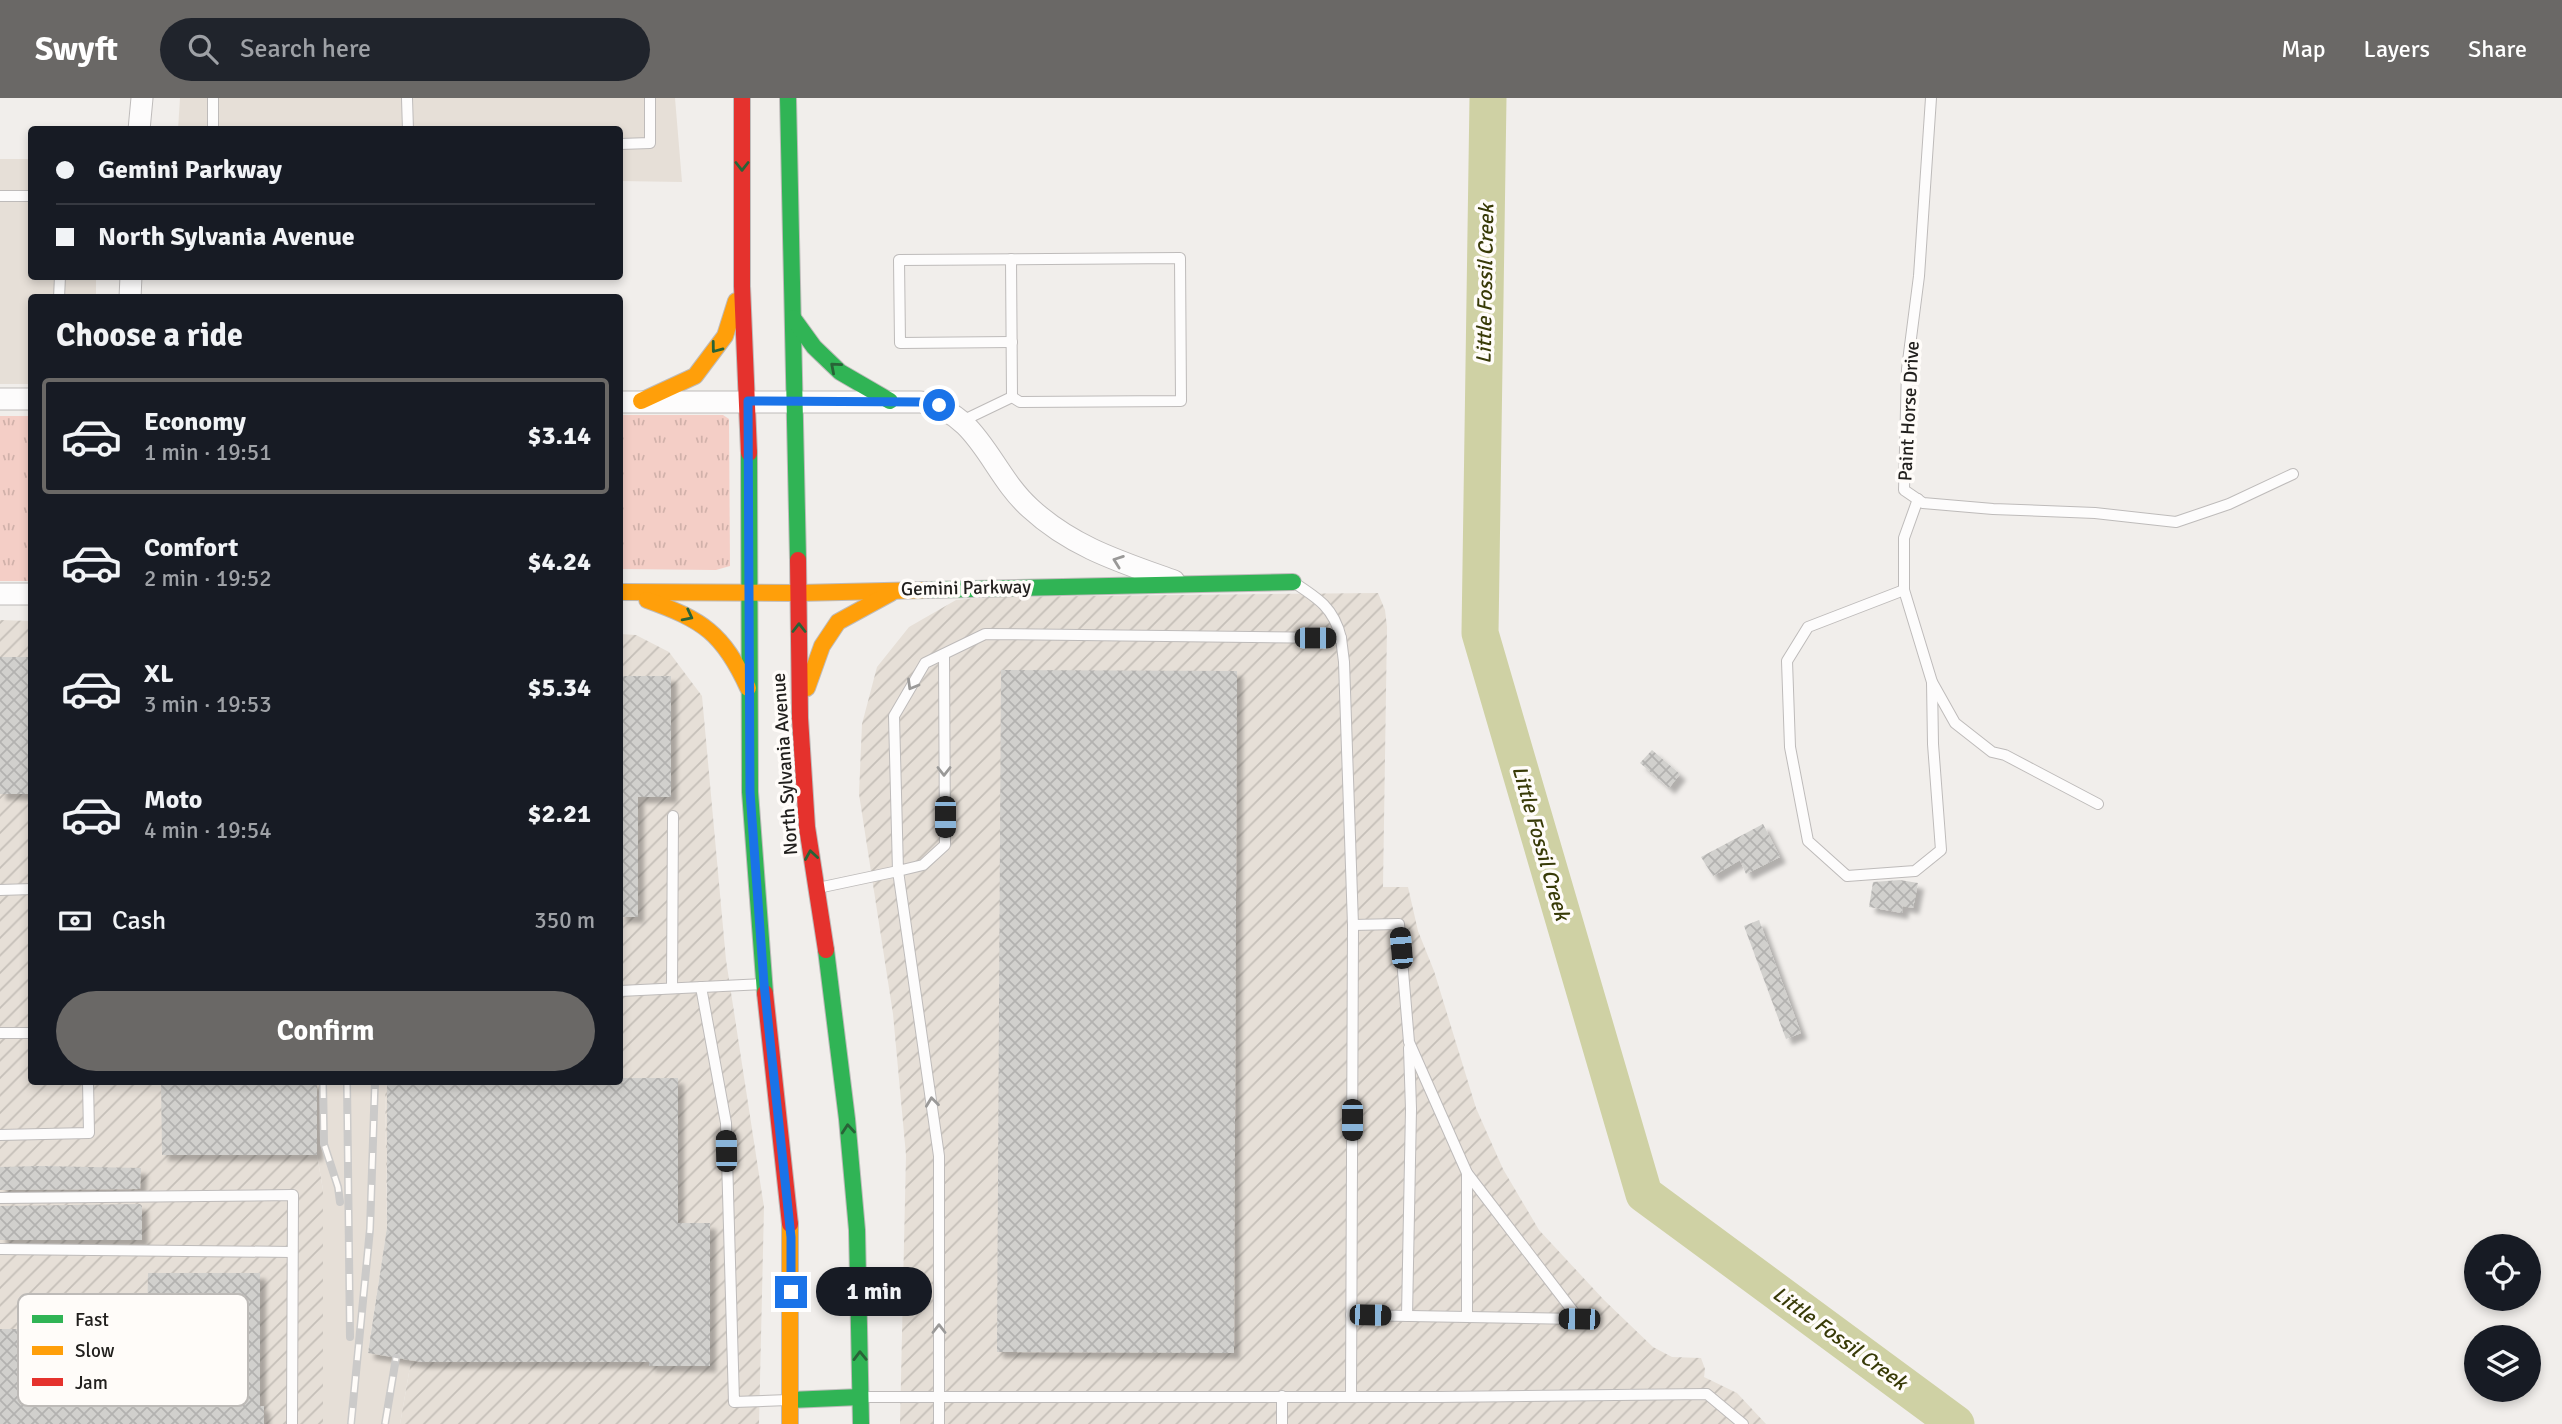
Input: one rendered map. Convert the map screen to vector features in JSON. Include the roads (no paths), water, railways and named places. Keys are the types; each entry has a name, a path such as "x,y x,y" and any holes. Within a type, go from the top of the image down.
{"main road":[{"name":"North Sylvania Avenue","path":"741,98 741,286 748,401 750,792 764,984 791,1237 790,1424"},
{"name":"North Sylvania Avenue","path":"788,98 800,718 807,827 850,1147 857,1230 861,1424"},
{"path":"641,401 695,376 725,336 741,286"},
{"path":"793,318 814,347 840,372 890,401"},
{"name":"Gemini Parkway","path":"623,592 799,593 1293,582"},
{"path":"800,718 809,679 822,646 838,622 896,590"},
{"path":"623,592 688,614 710,628 736,660 751,696"},
{"path":"790,1400 860,1397"}],"street":[{"path":"139,126 142,98"},
{"path":"0,399 28,399"},
{"name":"Gemini Parkway","path":"623,402 795,400 921,402 939,405 962,421 1028,507 1057,530 1094,552 1183,584"},
{"path":"0,594 28,594"}],"lane":[{"path":"213,98 213,126"},
{"path":"407,98 408,126"},
{"path":"623,144 650,143 650,98"},
{"name":"Paint Horse Drive","path":"1930,98 1919,276 1907,369 1904,490 1923,503 2095,513 2176,522 2230,504 2293,474"},
{"path":"0,196 28,196"},
{"path":"1012,342 900,343 899,260 1180,257 1181,401 1020,402 1012,397"},
{"path":"1011,259 1012,397"},
{"path":"962,421 1012,397"},
{"path":"1918,499 1905,538 1904,590 1932,682 1955,723 1992,752 2006,755 2098,804"},
{"path":"1293,582 1322,600 1338,625 1345,662 1353,925 1351,1397"},
{"path":"1904,590 1808,627 1787,661 1790,747 1808,841 1847,876 1915,872 1941,850 1933,744 1932,682"},
{"path":"939,1424 939,1156 898,872 894,716 925,663 985,634 1341,638"},
{"path":"817,888 923,865 945,845 944,654"},
{"path":"672,988 673,816"},
{"path":"0,890 28,889"},
{"path":"1353,925 1399,924 1409,1042 1411,1109 1407,1316"},
{"path":"623,991 764,984"},
{"path":"701,987 726,1123 734,1402 790,1400"},
{"path":"0,1033 28,1033"},
{"path":"1351,1315 1579,1319 1467,1173 1409,1042"},
{"path":"0,1135 89,1133 88,1085"},
{"path":"1467,1173 1467,1317"},
{"path":"0,1198 293,1195 292,1424"},
{"path":"0,1249 292,1252"},
{"path":"860,1397 1707,1394 1744,1424"},
{"path":"1282,1396 1282,1424"}],"waterway":[{"name":"Little Fossil Creek","path":"1488,98 1480,633 1644,1194 1956,1424"}],"railway":[{"path":"323,1085 324,1144 340,1202"},
{"path":"347,1085 350,1337"},
{"path":"351,1424 370,1229 375,1085"},
{"path":"385,1424 396,1358"}]}
